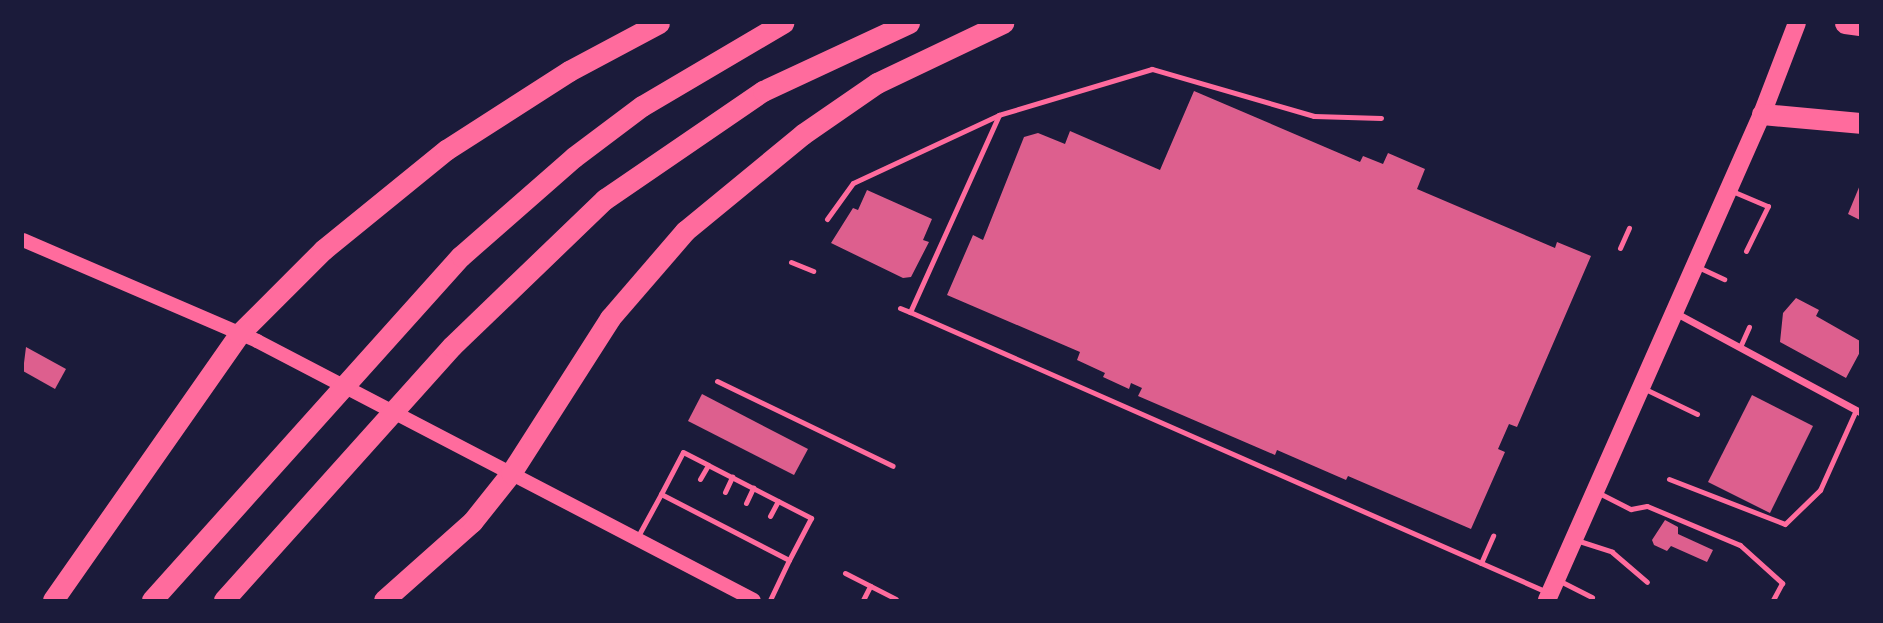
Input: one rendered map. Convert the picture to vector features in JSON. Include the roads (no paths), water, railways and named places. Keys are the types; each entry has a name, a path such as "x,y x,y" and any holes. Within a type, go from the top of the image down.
{"highway":[{"path":"53,600 239,334 323,250 446,150 569,71 659,23"},
{"path":"152,600 461,256 574,157 654,98 783,23"},
{"path":"223,600 452,346 605,199 699,132 763,91 909,23"},
{"path":"384,600 472,522 511,473 610,318 685,231 803,134 877,83 1003,23"},
{"path":"1845,23 1860,25"},
{"path":"1762,114 1860,123"}],"main road":[{"path":"1551,591 1762,114 1797,23"},
{"path":"23,240 239,334 754,600"}],"street":[{"path":"1673,311 1858,411"}],"lane":[{"path":"827,219 853,183 999,115 1152,69 1314,116 1381,118"},
{"path":"910,312 999,115"},
{"path":"1728,190 1768,206 1746,251"},
{"path":"1620,248 1629,228"},
{"path":"791,262 813,271"},
{"path":"1694,266 1724,279"},
{"path":"900,308 1481,563 1551,591 1592,597"},
{"path":"1740,348 1749,327"},
{"path":"717,381 892,467"},
{"path":"1640,387 1697,414"},
{"path":"1669,479 1785,524 1820,490 1858,411"},
{"path":"637,538 683,452 811,518 769,600"},
{"path":"700,479 708,464"},
{"path":"725,492 733,478"},
{"path":"746,503 753,488"},
{"path":"1594,491 1631,509 1647,506 1740,545 1782,583 1773,600"},
{"path":"661,494 734,527 789,560"},
{"path":"687,507 690,500"},
{"path":"770,516 778,501"},
{"path":"1481,563 1493,536"},
{"path":"1573,539 1612,552 1647,582"},
{"path":"845,573 896,599"},
{"path":"863,600 870,586"}]}
